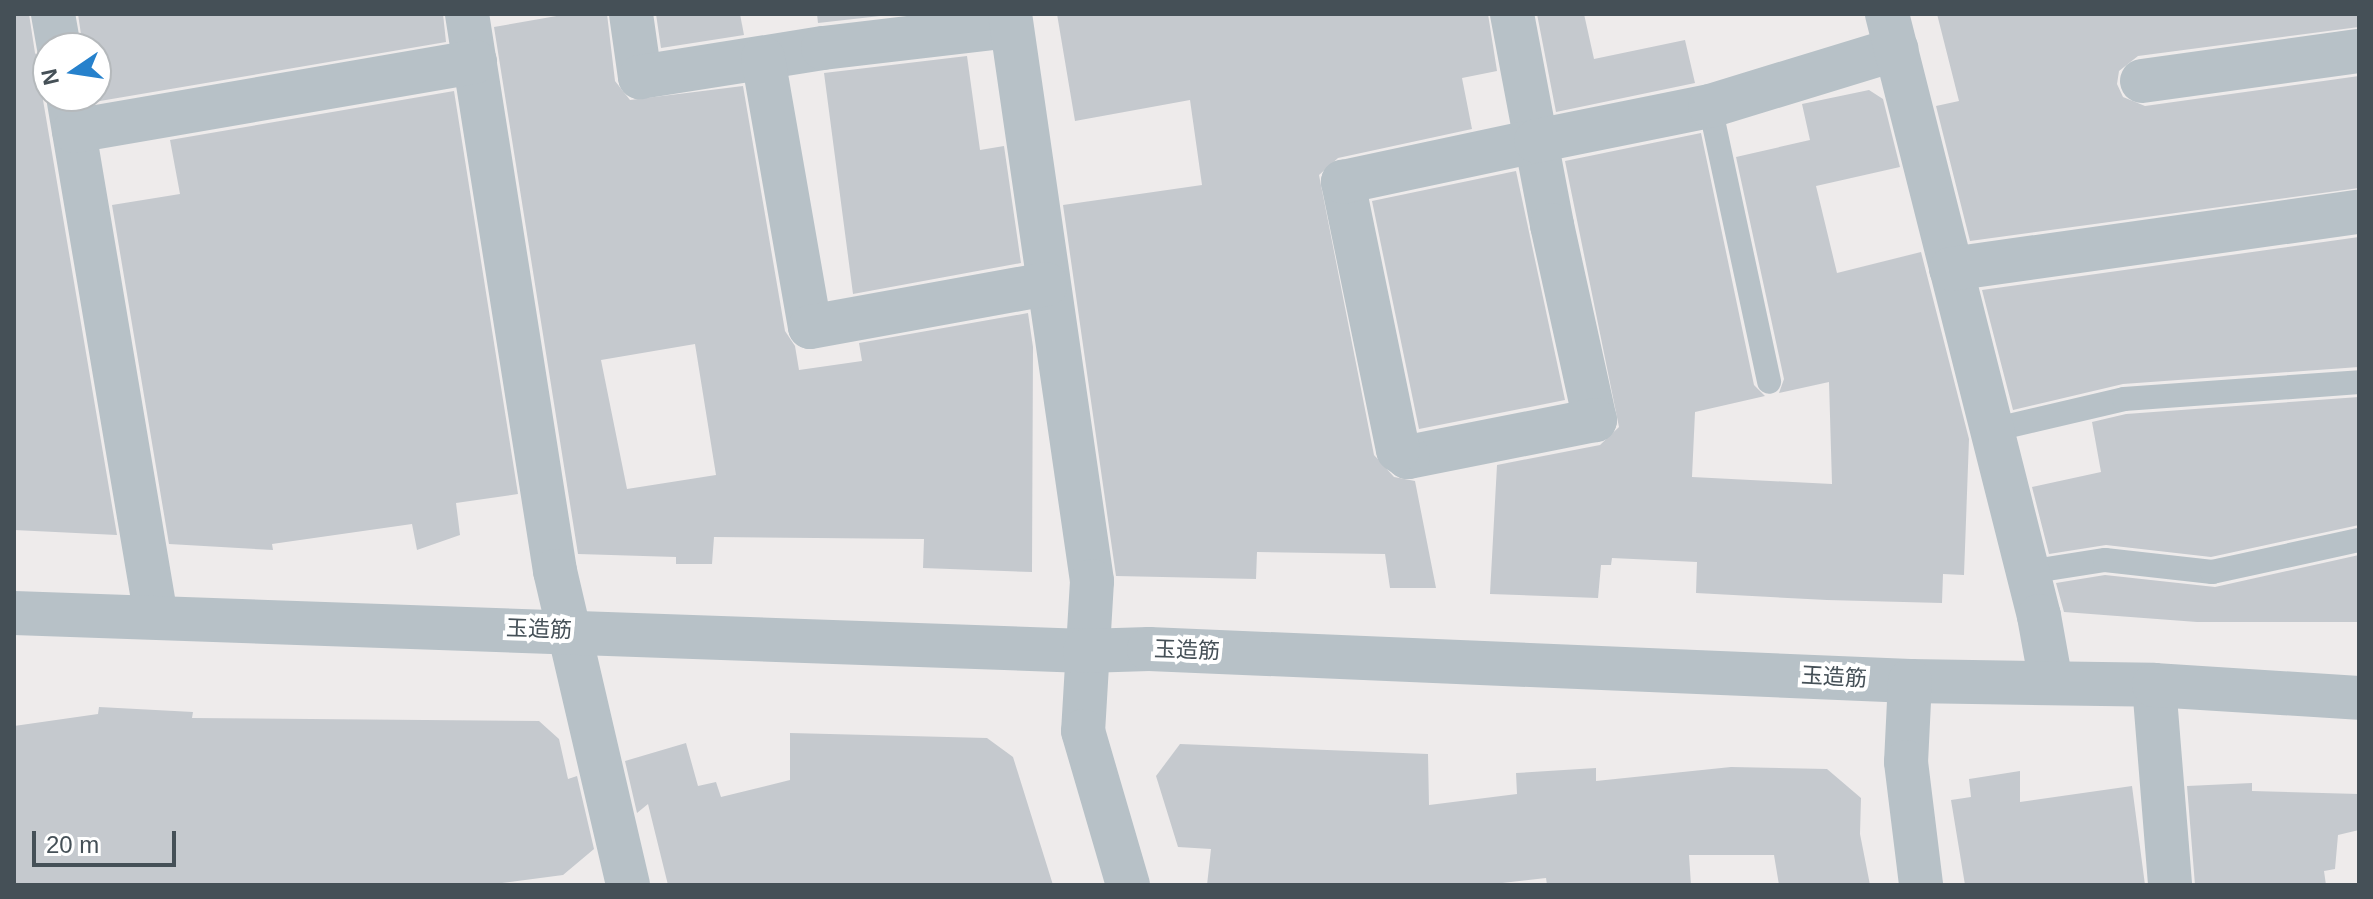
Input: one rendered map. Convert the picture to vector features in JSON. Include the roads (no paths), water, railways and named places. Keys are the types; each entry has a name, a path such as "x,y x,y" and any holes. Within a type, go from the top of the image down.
{"street":[{"path":"467,14 568,630 628,885"},
{"path":"631,14 640,77 763,58 821,31 1011,20 1046,284 1092,581 1085,651 1083,731 1128,885"},
{"path":"1512,14 1536,141 1595,420 1408,457 1398,450 1343,182 1536,141 1710,106 1892,32 2028,572 2051,683"},
{"path":"2142,81 2359,51"},
{"path":"763,58 810,327 1046,284"},
{"path":"156,617 71,113 475,62"},
{"path":"1951,269 2359,212"},
{"name":"玉造筋","path":"14,613 568,630 1085,651 1149,649 1910,681 2154,685 2359,698"},
{"path":"1910,681 1906,762 1921,885"},
{"path":"2154,685 2170,885"}],"lane":[{"path":"1710,106 1769,382"},
{"path":"1992,430 2124,399 2359,382"},
{"path":"2028,572 2105,560 2212,572 2359,540"}]}
